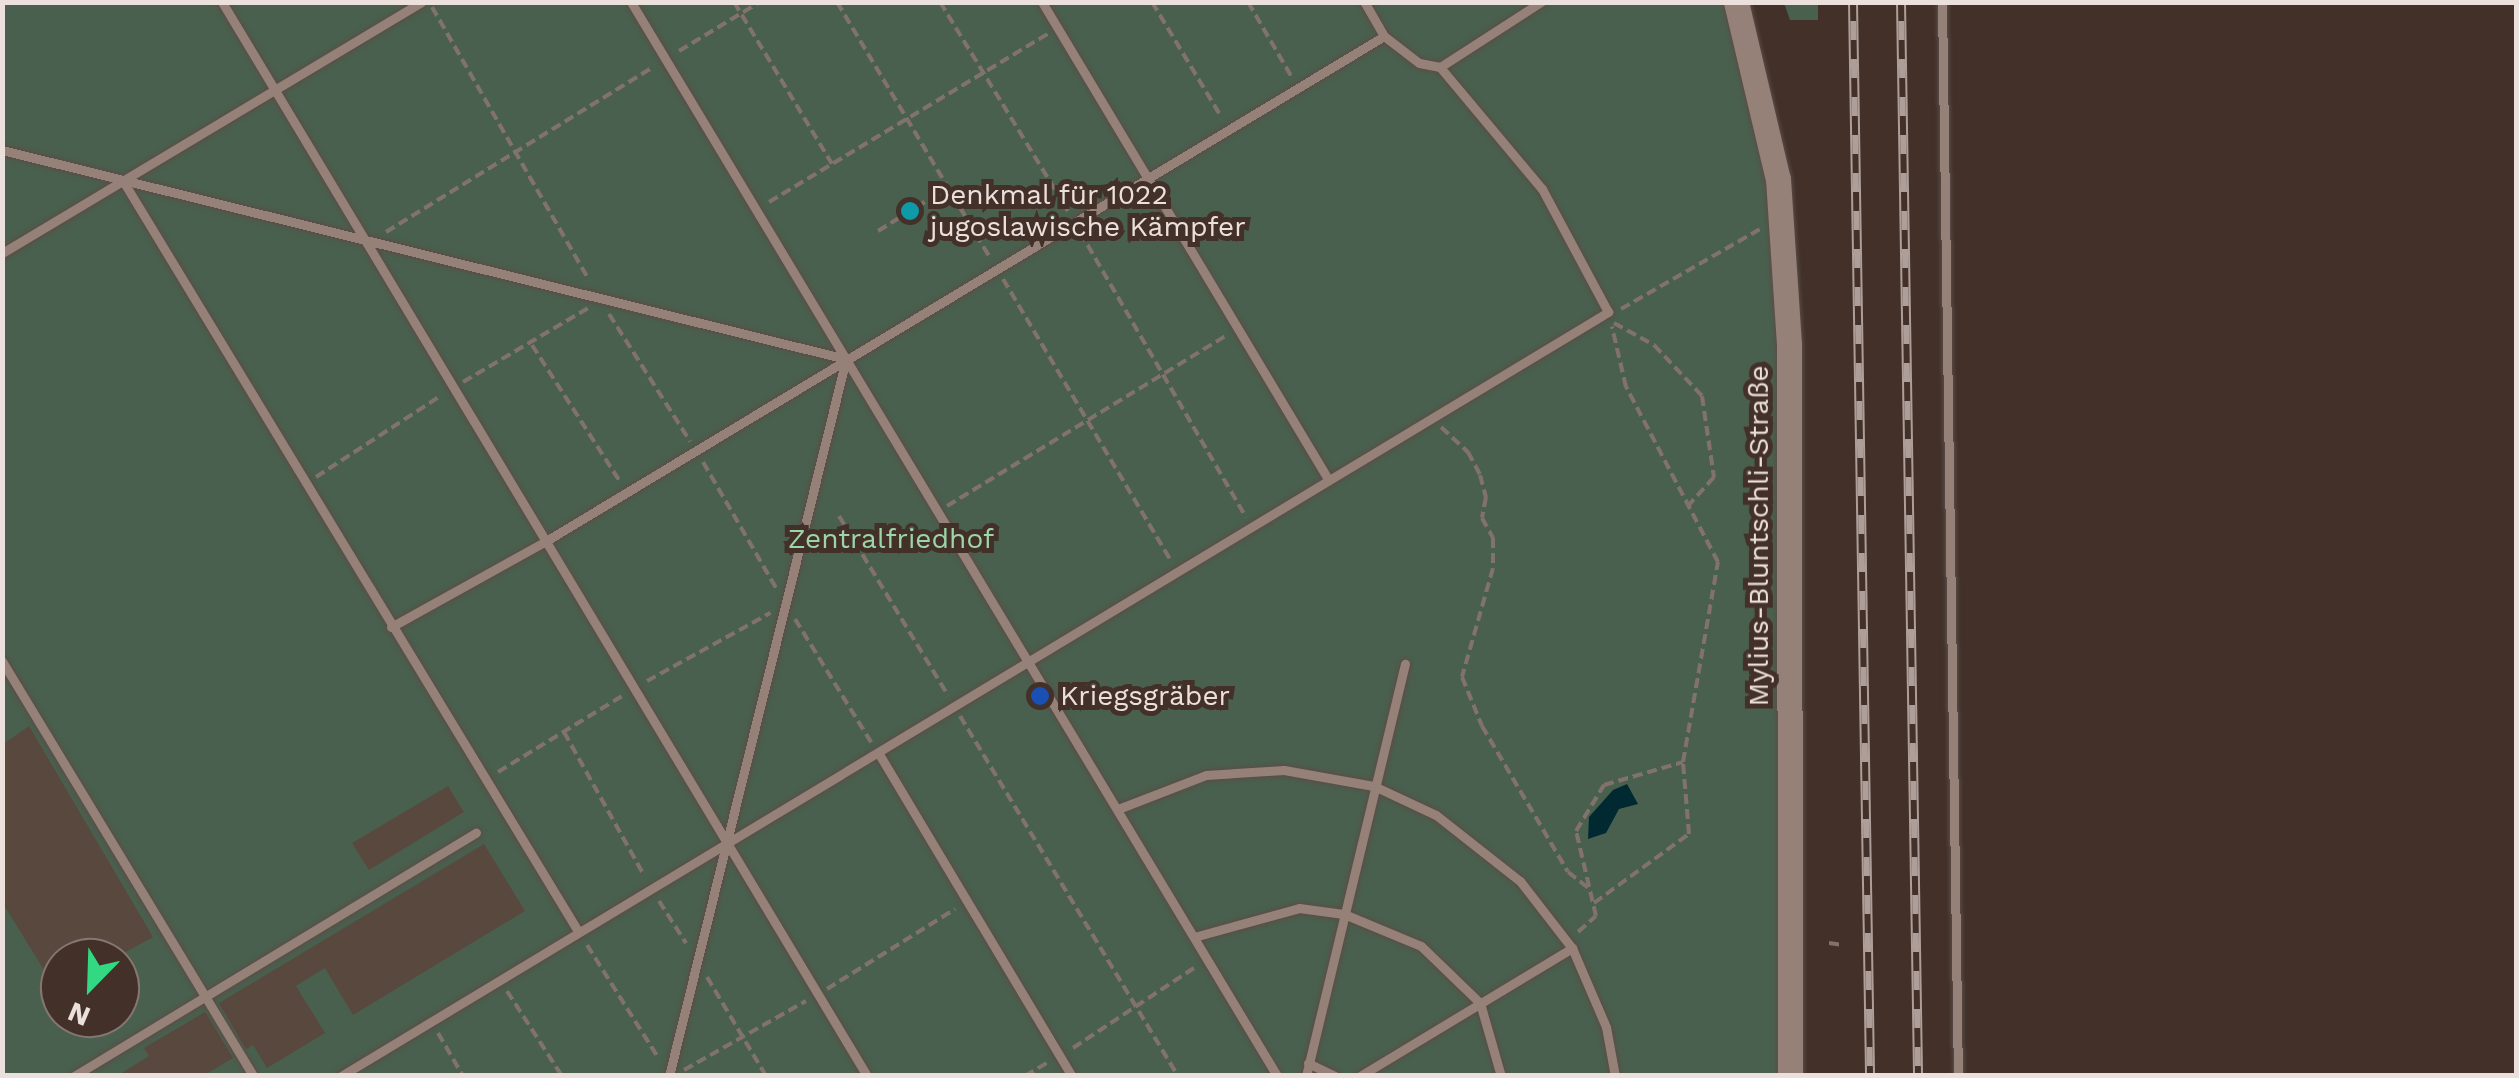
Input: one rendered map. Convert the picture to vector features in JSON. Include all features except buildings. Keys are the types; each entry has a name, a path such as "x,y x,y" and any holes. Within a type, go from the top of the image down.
{"street":[{"name":"Mylius-Bluntschli-Straße","path":"1736,2 1778,179 1788,344 1790,1076"}],"lane":[{"path":"222,2 866,1076"},
{"path":"2,253 421,2"},
{"path":"631,2 1277,1076"},
{"path":"1042,2 1328,479"},
{"path":"341,1076 727,841 879,754 1430,417 1609,316 1542,189 1440,67 1419,63 1384,36 1364,2"},
{"path":"1440,67 1541,2"},
{"path":"1942,2 1958,1076"},
{"path":"391,627 546,541 1384,36"},
{"path":"2,150 846,359"},
{"path":"123,181 578,931"},
{"path":"669,1076 846,359"},
{"path":"2,661 253,1076"},
{"path":"1306,1076 1405,664"},
{"path":"879,754 1072,1076"},
{"path":"1118,809 1206,775 1284,770 1374,786 1436,814 1520,880 1569,944 1606,1027 1615,1076"},
{"path":"74,1076 476,833"},
{"path":"1194,937 1299,908 1344,914 1422,946 1480,1002 1501,1076"},
{"path":"1360,1076 1569,944"},
{"path":"1308,1064 1334,1076"}],"path":[{"path":"430,2 598,296"},
{"path":"734,2 832,164"},
{"path":"382,242 388,227 760,2"},
{"path":"838,2 1178,570"},
{"path":"940,2 1251,526"},
{"path":"1152,2 1228,129"},
{"path":"1248,2 1298,87"},
{"path":"756,210 1057,29"},
{"path":"878,231 947,188"},
{"path":"1609,316 1643,301 1760,229"},
{"path":"1594,903 1689,834 1683,762 1718,562 1626,387 1609,316"},
{"path":"1609,316 1654,345 1702,396 1714,476 1689,505"},
{"path":"939,512 1237,328"},
{"path":"531,344 626,492"},
{"path":"1430,417 1474,464 1486,497 1482,518 1494,538 1492,568 1462,677 1482,726 1568,872 1591,890"},
{"path":"839,516 1178,1076"},
{"path":"485,780 635,688 786,604 879,754"},
{"path":"564,732 651,887 766,1076"},
{"path":"1569,944 1596,916 1576,831 1604,785 1683,762"},
{"path":"818,994 967,901"},
{"path":"1829,944 1844,945"},
{"path":"1026,1076 1207,960"},
{"path":"499,979 562,1076"},
{"path":"431,1021 463,1076"}],"green space":[{"name":"Zentralfriedhof","path":"2,3 1724,3 1766,179 1780,345 1778,1075 3,1075"},
{"path":"1784,3 1818,3 1818,20 1790,20"}],"water":[{"path":"1627,784 1638,804 1619,809 1606,833 1588,839 1589,817 1613,790"}],"railway":[{"path":"1853,2 1870,1076"},
{"path":"1901,2 1918,1076"}],"place":[{"name":"Denkmal für 1022 jugoslawische Kämpfer","path":"910,211"},
{"name":"Kriegsgräber","path":"1040,696"}]}
